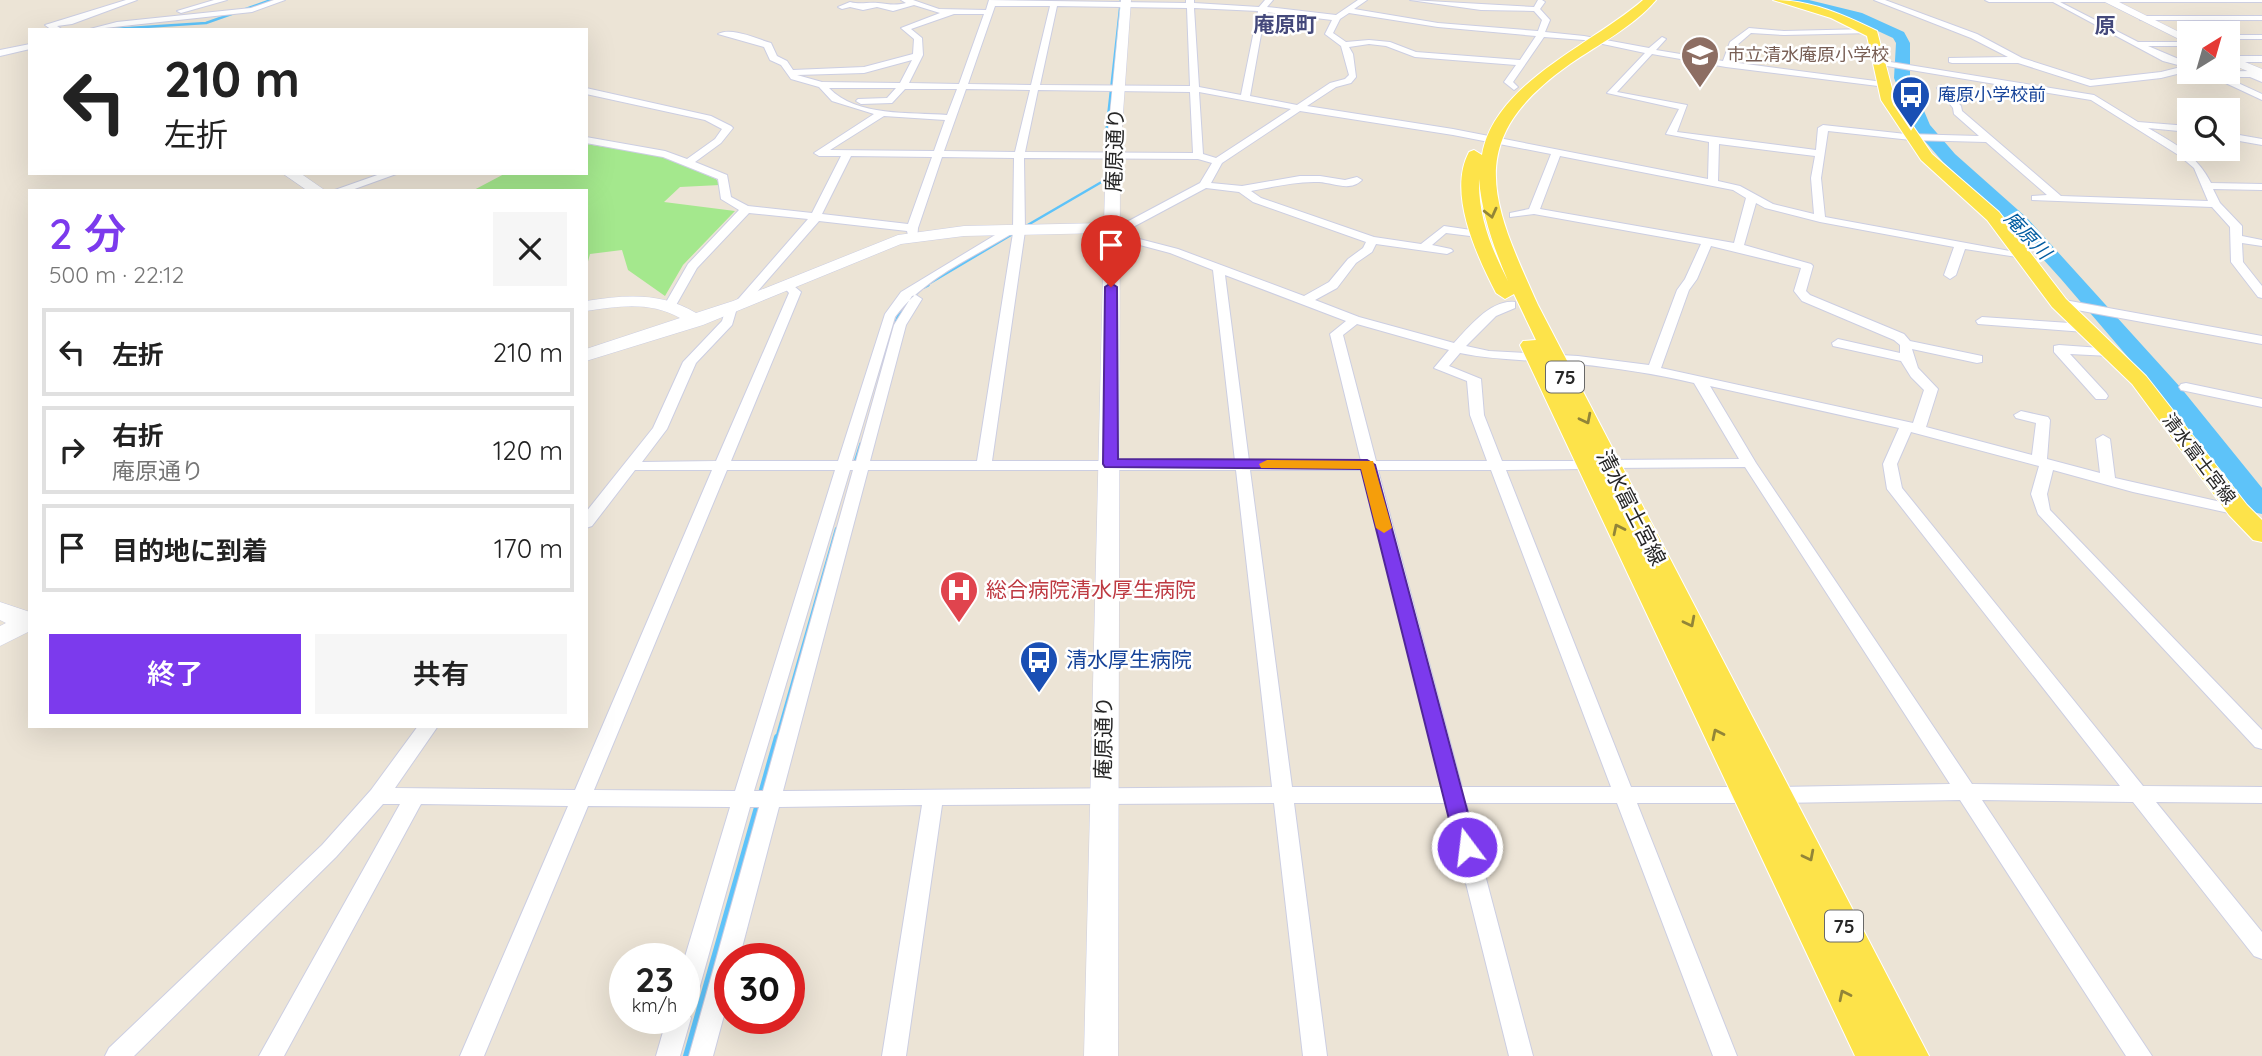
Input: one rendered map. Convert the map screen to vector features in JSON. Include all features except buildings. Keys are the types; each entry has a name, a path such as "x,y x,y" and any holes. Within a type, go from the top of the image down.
{"main road":[{"name":"清水富士宮線","path":"1486,138 1527,91 1634,0"},
{"name":"清水富士宮線","path":"1650,0 1514,87 1489,113 1486,138 1468,187 1478,234 1511,306 1546,358 1609,464 1762,795 1874,1056"},
{"path":"1779,0 1835,15 1869,31"},
{"name":"清水富士宮線","path":"1869,31 1875,37 1888,100 1926,157 1993,216 2085,328 2139,380 2238,510 2262,534"},
{"name":"清水富士宮線","path":"1486,138 1489,152 1485,179 1490,214 1528,305 1587,465 1762,795 1910,1056"}],"street":[{"path":"55,28 49,25 69,22 133,0"},
{"path":"141,23 223,0"},
{"path":"99,28 251,10 281,0"},
{"path":"905,0 938,11 951,12"},
{"path":"938,11 944,0"},
{"path":"1245,98 1262,8 1269,0"},
{"path":"1112,233 1204,185 1218,161 1333,85 1348,81 1353,75 1349,54 1344,45 1329,34 1337,18 1363,0"},
{"path":"1414,0 1481,8 1536,9 1546,20 1538,41 1508,82 1514,87"},
{"path":"1536,9 1542,0"},
{"path":"1878,0 1974,36 2020,60 2090,83 2177,71"},
{"path":"1989,0 2262,1"},
{"path":"2053,1 2177,62"},
{"path":"2107,1 2177,35"},
{"path":"849,104 859,101 889,101 904,86 919,55 919,38 905,28 951,12 991,5 1055,2 1236,3 1337,18"},
{"path":"984,465 1014,231 1019,154 1055,2"},
{"path":"842,7 850,4 863,8 877,5 894,9 914,3"},
{"name":"庵原通り","path":"1101,1056 1103,795 1111,464 1113,155 1126,3"},
{"path":"1190,3 1198,156"},
{"path":"588,354 735,307 912,232 991,5"},
{"path":"1350,11 1438,25 1591,39 1726,64 1883,85"},
{"path":"2143,18 2262,18"},
{"path":"1726,64 1733,44 1749,30 1869,31"},
{"path":"722,34 768,45 773,58 784,63 794,76 822,85 1195,89 1486,138 1713,183 1736,188 1769,206 1820,219 1960,247 2026,257"},
{"path":"2240,37 2262,37"},
{"path":"1662,39 1611,93 1684,107 1671,134 1821,154"},
{"path":"2138,44 2177,41"},
{"path":"1344,45 1378,43 1415,54 1521,63"},
{"path":"0,53 28,46"},
{"path":"790,72 864,70 919,55"},
{"path":"2240,59 2262,59"},
{"path":"1952,60 2020,60"},
{"path":"1881,62 2094,98 2113,108 2184,154 2198,167 2215,204 2236,226 2237,262 2262,294"},
{"path":"2240,64 2262,73"},
{"path":"857,86 864,70"},
{"path":"2240,74 2251,74 2262,79"},
{"path":"2090,83 2094,98"},
{"path":"2233,84 2262,97"},
{"path":"822,85 835,99 882,113 950,118"},
{"path":"1941,88 1958,108 1957,112 2057,198"},
{"path":"588,91 708,118 728,128 718,141 688,163"},
{"path":"882,113 819,153 1198,156 1218,161"},
{"path":"2134,123 2177,128"},
{"path":"1820,219 1814,168 1821,154 1823,128 1988,139"},
{"path":"2240,138 2262,142"},
{"path":"588,140 665,154 723,177 726,199 746,209 912,232 1112,233 1218,266 1355,320 1456,348 1489,355 1546,358 1654,370 1913,428 2108,481 2238,510"},
{"path":"1713,183 1714,140"},
{"path":"1534,211 1543,182 1552,169 1556,152"},
{"path":"588,521 665,422 690,362 728,322 735,307 815,218 848,153"},
{"path":"292,175 316,189"},
{"path":"343,189 388,175"},
{"path":"1204,185 1242,189 1292,180 1321,179 1349,184 1357,180"},
{"path":"2208,186 2262,187"},
{"path":"1242,189 1257,200 1372,240 1447,251"},
{"path":"1738,247 1752,197"},
{"path":"2036,198 2215,204"},
{"path":"671,304 692,266 746,209"},
{"path":"1514,215 1534,211 1738,247 1807,266 1800,291 1806,298 1899,337 1906,344 1977,359"},
{"path":"1424,247 1444,229 1478,234"},
{"path":"700,945 889,317 905,295 929,278 1014,231"},
{"path":"2237,239 2262,243"},
{"path":"1307,300 1333,285 1352,261 1368,250 1372,240"},
{"path":"1654,370 1683,290 1691,279 1707,242"},
{"path":"1950,275 1960,247"},
{"path":"1218,266 1315,1056"},
{"path":"701,1056 900,325 908,307 933,284 929,278"},
{"path":"472,1056 795,292 788,285"},
{"path":"588,306 629,300 671,304 697,321"},
{"path":"2067,304 2262,340"},
{"path":"1511,306 1504,306 1493,314 1456,348 1441,368 1474,379 1477,415 1725,1056"},
{"path":"1355,320 1336,334 1367,465 1521,1056"},
{"path":"1982,321 2085,328"},
{"path":"1838,343 1905,358"},
{"path":"1906,344 1905,358 1910,368 1931,389 1913,428 1889,463 1888,472 1895,489 2262,949"},
{"path":"2101,396 2059,348 2110,352"},
{"path":"1700,381 1749,463 2140,1056"},
{"path":"2186,387 2262,403"},
{"path":"2021,415 2043,420 2043,463 2039,494 2043,510 2262,742"},
{"path":"2103,439 2108,481"},
{"path":"1609,464 1749,463"},
{"path":"633,466 1587,465"},
{"path":"0,610 28,621"},
{"path":"0,636 28,621"},
{"path":"117,1056 329,851 378,796 428,728"},
{"path":"378,796 742,799 1283,794 2262,794"},
{"path":"271,1056 415,796"},
{"path":"894,1056 933,797"},
{"path":"668,1056 674,1034"}],"green space":[{"path":"588,144 661,156 716,179 720,185 680,187 664,202 735,211 683,265 665,296 628,270 622,250 590,254 588,262 588,189 476,189 502,175 588,175"}],"waterway":[{"path":"129,28 206,23 271,0"},
{"path":"1026,226 1105,180 1106,135 1121,0"},
{"name":"庵原川","path":"1793,0 1857,16 1899,35 1903,43 1902,78 1922,127 1949,158 2020,222 2068,275 2172,393 2262,506"},
{"path":"925,286 1016,232"},
{"path":"924,287 928,285"},
{"path":"894,328 901,310 917,292"},
{"path":"854,466 861,444"},
{"path":"777,739 837,529"},
{"path":"686,1056 777,737"}],"slow traffic":[{"path":"1267,464 1367,465 1384,528"}],"place":[{"name":"市立清水庵原小学校","path":"1700,89"},
{"name":"庵原小学校前","path":"1911,129"},
{"name":"総合病院清水厚生病院","path":"959,624"},
{"name":"清水厚生病院","path":"1039,694"}],"district":[{"name":"庵原町","path":"1285,25"},
{"name":"原","path":"2105,26"}],"route":[{"path":"1111,287 1111,464 1367,465 1467,847"}]}
